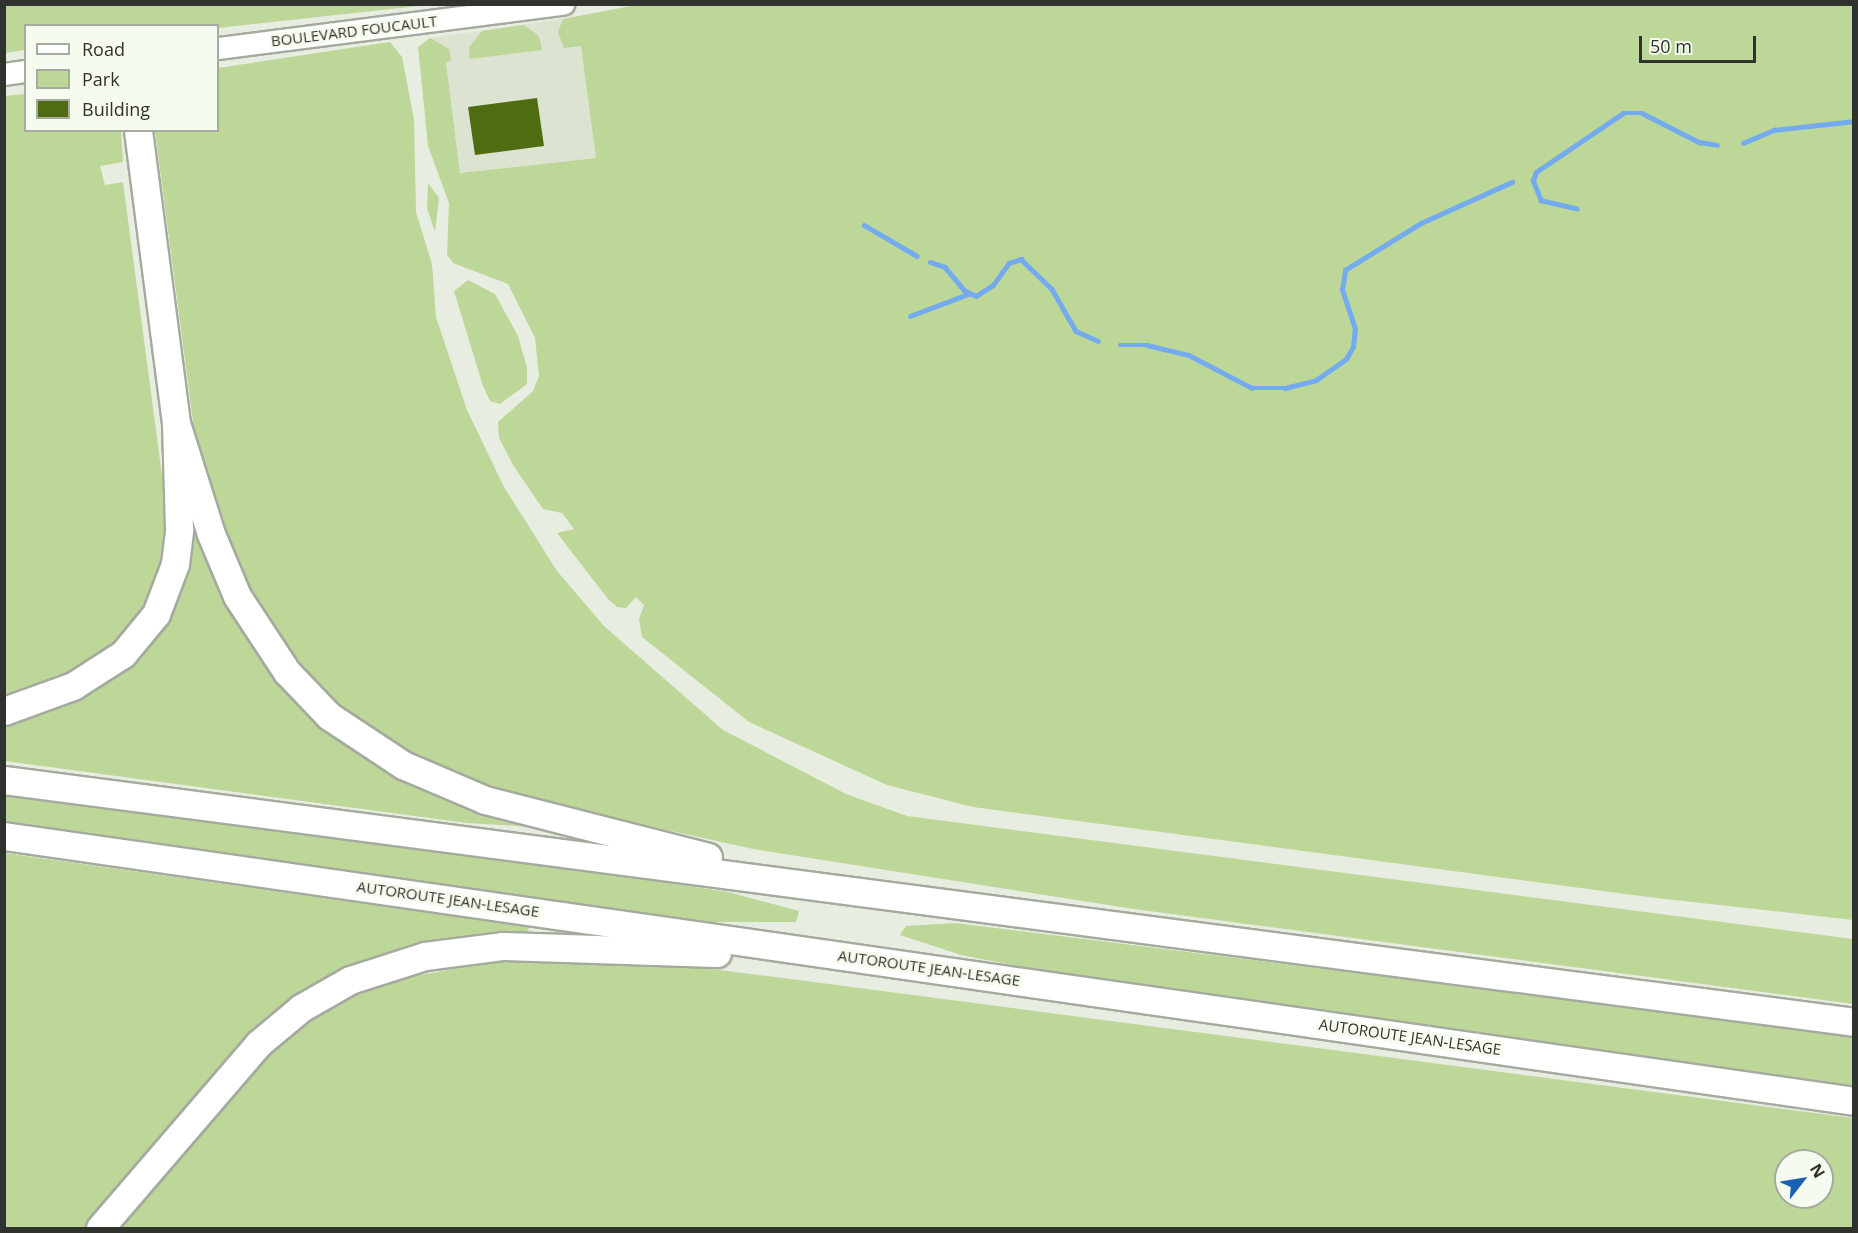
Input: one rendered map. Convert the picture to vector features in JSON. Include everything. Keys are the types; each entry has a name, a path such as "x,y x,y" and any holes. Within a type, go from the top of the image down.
{"highway":[{"path":"4,711 60,692 106,667 132,646 156,614 172,578 179,540 176,423 138,132"},
{"path":"176,423 210,534 246,611 297,684 357,738 419,773 502,806 858,891"},
{"path":"4,780 1854,1022"},
{"name":"AUTOROUTE JEAN-LESAGE","path":"4,836 1854,1101"},
{"path":"100,1228 258,1044 313,1000 364,974 440,953 520,945 847,957"}],"street":[{"name":"BOULEVARD FOUCAULT","path":"219,48 563,4"},
{"path":"4,74 24,71"}],"shaded area":[{"path":"582,16 596,158 460,173 446,63 430,38"}],"green space":[{"path":"5,4 428,4 219,28 219,24 24,24 24,50 5,53"},
{"path":"636,5 1853,5 1853,920 1656,898 973,807 887,785 749,722 642,637 639,619 644,605 636,597 626,608 617,607 608,599 557,533 574,529 562,513 543,509 513,465 499,438 498,422 533,391 539,376 535,338 508,284 453,263 447,255 449,203 428,146 418,47 430,38 449,49 451,60 446,63 460,173 596,158 581,46 564,48 558,32 563,19"},
{"path":"524,25 539,36 542,50 470,59 469,47 482,31"},
{"path":"390,42 402,57 414,119 416,212 432,264 436,317 467,410 504,487 557,571 604,626 723,730 846,794 907,816 1853,939 1853,1004 1134,909 753,849 531,800 478,784 366,731 323,693 277,637 248,589 215,507 194,429 155,132 219,132 219,68"},
{"path":"24,94 24,132 121,132 123,162 100,166 105,185 123,182 167,513 164,552 139,622 119,643 65,676 5,698 4,96"},
{"path":"428,183 439,198 435,232 427,208"},
{"path":"468,280 495,294 518,336 527,368 527,384 500,404 490,401 483,386 454,291"},
{"path":"188,503 297,698 553,828 467,823 5,761 4,720 136,656"},
{"path":"5,794 609,874 728,892 799,911 796,922 704,922 5,821"},
{"path":"5,853 529,927 527,936 324,986 91,1228 5,1228"},
{"path":"955,923 1853,1035 1853,1089 1033,969 961,955 900,935 906,926"},
{"path":"553,959 675,964 1853,1118 1853,1228 117,1228 251,1070 333,1004 399,979 485,963"}],"building":[{"path":"537,98 544,146 475,155 468,107"}],"waterway":[{"path":"1577,209 1541,201 1533,181 1536,172 1623,113 1642,113 1699,142 1717,145"},
{"path":"1743,143 1774,130 1854,121"},
{"path":"1120,345 1147,345 1189,355 1252,388 1285,388 1316,380 1346,359 1353,347 1355,329 1342,290 1345,270 1421,223 1512,182"},
{"path":"864,225 917,256"},
{"path":"930,262 945,267 964,290 976,296 993,285 1009,263 1021,259 1052,289 1076,331 1098,341"},
{"path":"910,316 968,294"}]}
